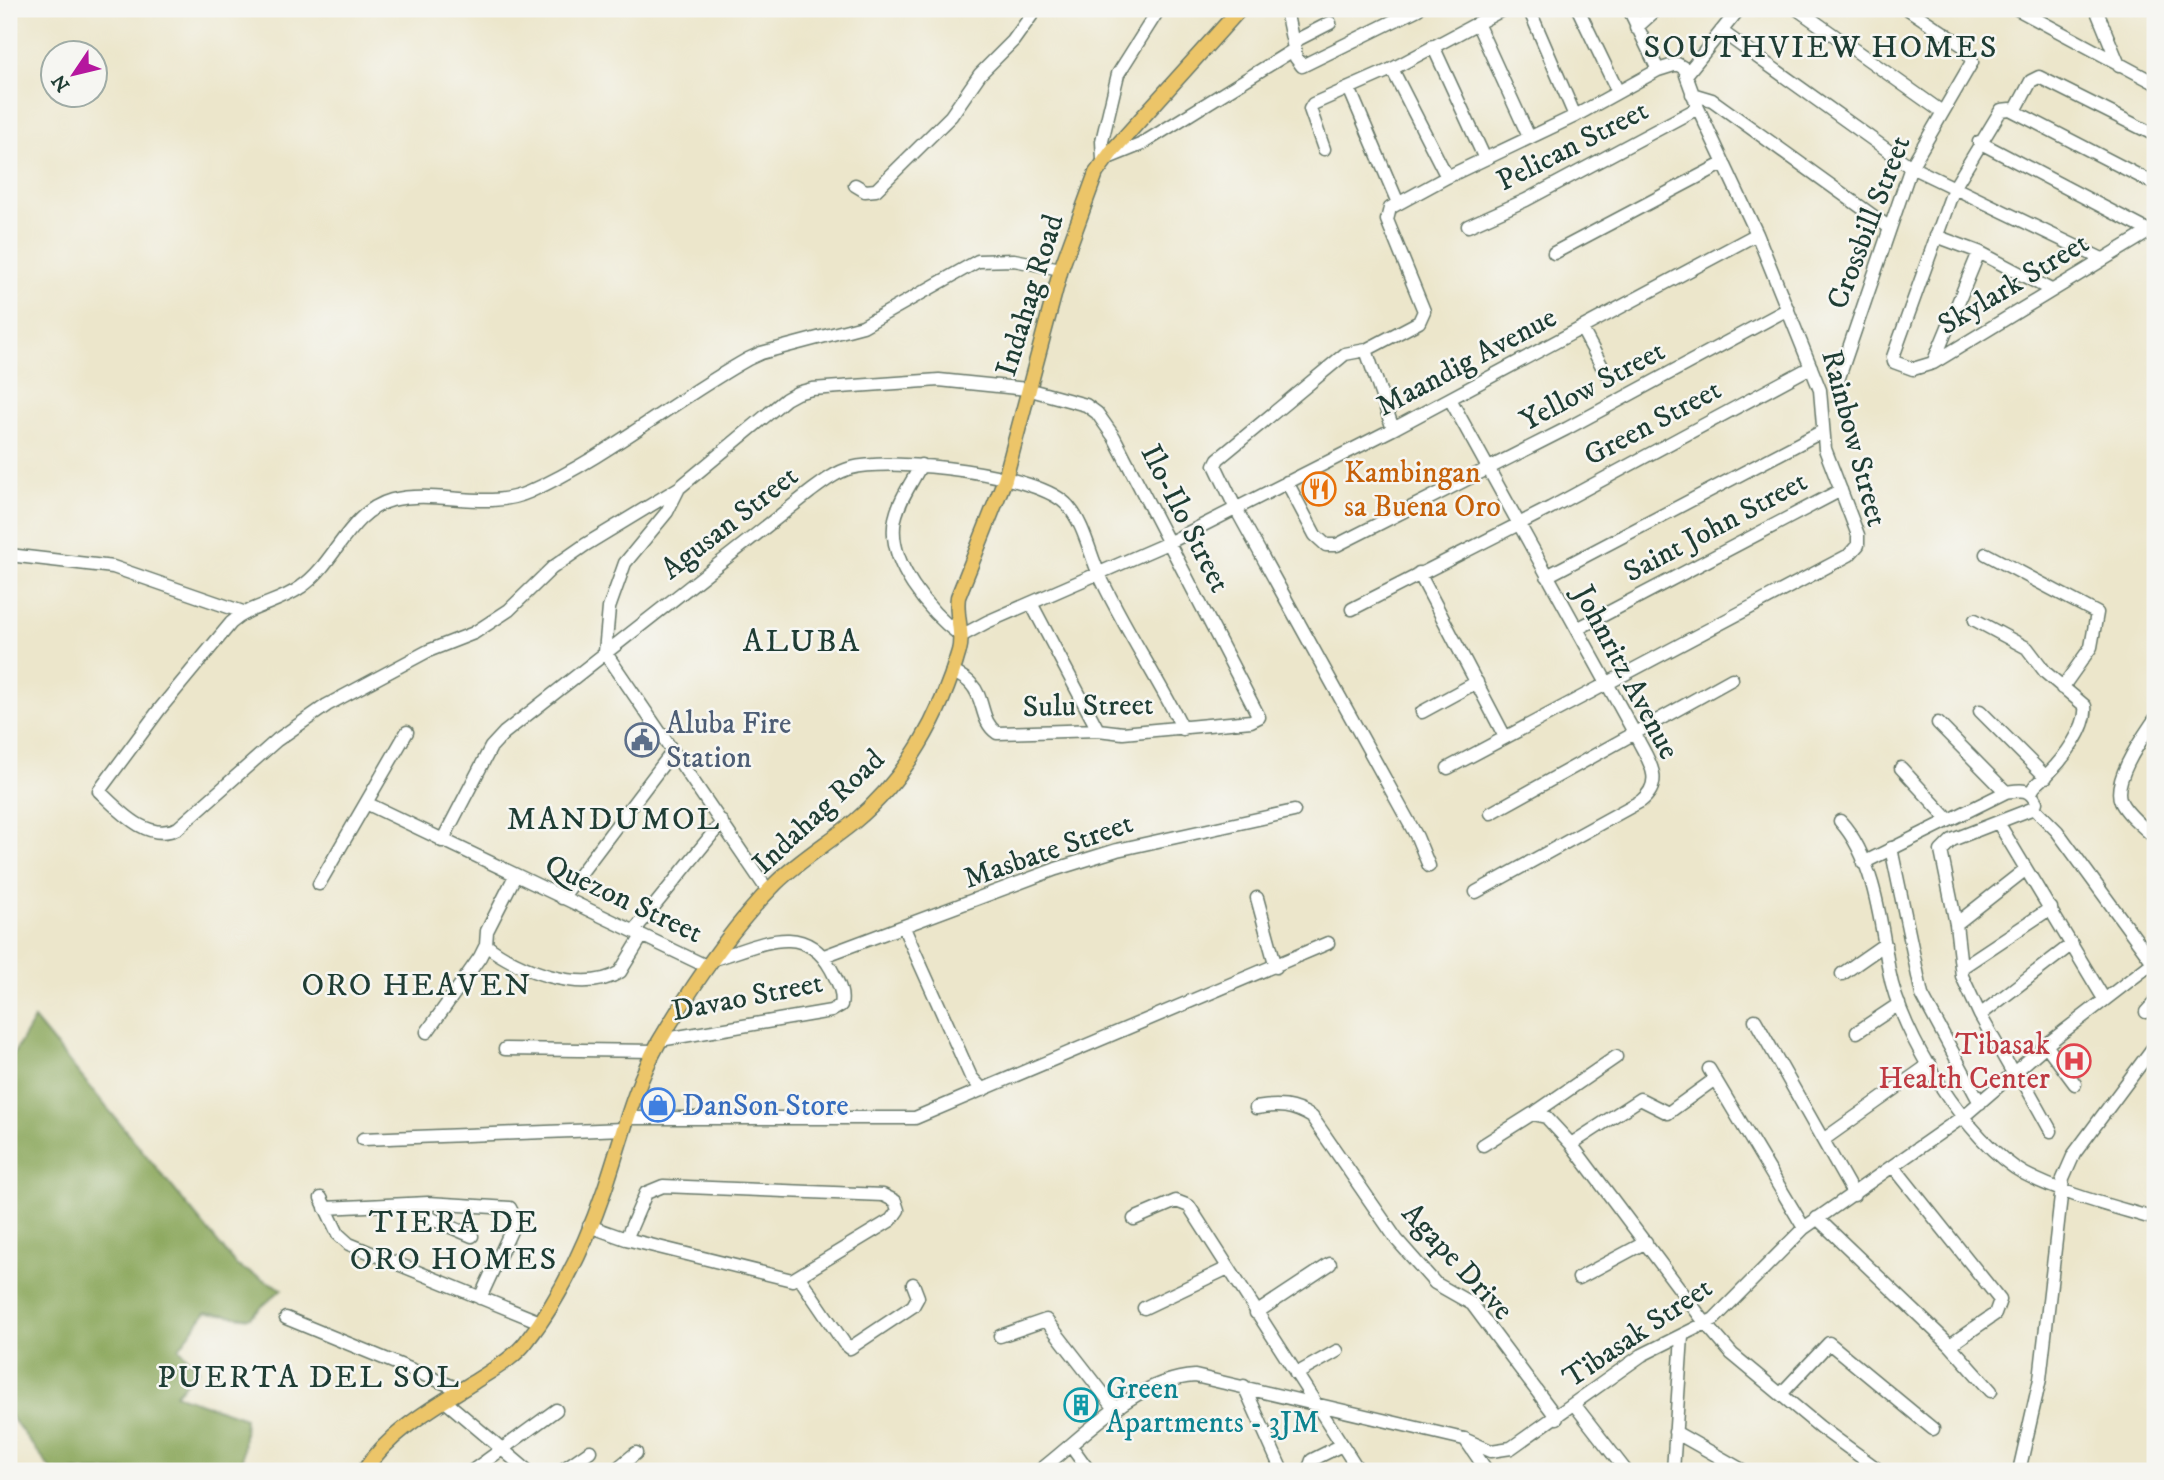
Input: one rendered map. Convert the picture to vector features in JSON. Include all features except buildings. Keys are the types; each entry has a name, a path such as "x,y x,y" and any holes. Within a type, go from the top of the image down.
{"main road":[{"name":"Indahag Road","path":"364,1471 383,1447 409,1423 510,1359 540,1322 573,1264 603,1193 626,1124 657,1046 711,963 737,926 768,891 794,867 855,821 903,771 919,746 952,671 961,636 956,608 958,597 1005,479 1061,269 1103,160 1240,9"}],"street":[{"path":"855,186 872,191 886,180 951,116 980,74 1013,41 1035,9"},
{"path":"1159,9 1118,74 1102,141 1103,160 1140,145 1330,23"},
{"path":"1287,15 1297,61 1303,65 1418,9"},
{"path":"1324,149 1311,106 1392,69 1504,9"},
{"path":"1529,9 1575,116"},
{"path":"1578,9 1618,92"},
{"path":"1629,9 1658,70"},
{"path":"1636,28 1657,9"},
{"path":"1687,70 1739,9"},
{"path":"1797,9 1942,112"},
{"name":"Crossbill Street","path":"1837,383 1911,167 1972,62 1965,47 1909,9"},
{"path":"2096,9 2119,65"},
{"path":"2020,10 2155,83"},
{"path":"1477,23 1529,137"},
{"path":"1721,31 1911,167 2102,259"},
{"path":"1433,46 1485,159"},
{"path":"1429,866 1417,837 1236,509 1216,468 1218,459 1345,354 1366,350 1419,322 1424,311 1387,220 1390,208 1447,177 1575,116 1658,70 1677,64 1687,70 1692,94 1757,234"},
{"path":"1392,69 1447,177"},
{"path":"2015,111 2031,81 2039,77 2155,135"},
{"path":"1349,88 1398,203"},
{"path":"1692,94 1712,100 1890,228"},
{"name":"Pelican Street","path":"1468,226 1526,200 1698,108"},
{"path":"2051,290 1979,252 1936,236 1954,188 1979,142 2001,110 2015,111 2155,184"},
{"path":"1979,142 2152,229"},
{"path":"1554,253 1724,163"},
{"name":"Skylark Street","path":"1936,236 1893,357 1894,362 1913,369 1933,363 2152,229"},
{"name":"Rainbow Street","path":"1448,768 1853,552 1858,540 1821,432 1824,409 1811,367 1757,234"},
{"name":"Maandig Avenue","path":"961,636 1099,575 1236,509 1450,399 1757,234"},
{"path":"1933,363 1979,252"},
{"path":"679,488 574,552 552,568 509,610 474,633 428,651 327,705 277,740 226,784 192,819 168,833 153,833 115,808 99,791 159,710 243,612 268,604 303,586 355,523 382,504 394,500 429,498 499,499 526,493 632,434 748,359 761,353 863,326 966,265 990,259 1061,269"},
{"name":"Yellow Street","path":"1287,482 1321,541 1331,547 1489,468 1788,309"},
{"path":"1582,329 1605,372"},
{"path":"1366,350 1393,429"},
{"name":"Green Street","path":"1352,609 1811,367"},
{"name":"Ilo-Ilo Street","path":"679,488 786,399 812,389 939,380 1027,389 1069,398 1097,413 1114,437 1259,717"},
{"name":"Johnritz Avenue","path":"1450,399 1635,734 1654,773 1655,785 1650,794 1476,892"},
{"path":"1547,576 1821,432"},
{"path":"921,465 894,520 897,544 910,579 930,612 961,636"},
{"name":"Agusan Street","path":"442,841 497,739 830,478 849,468 921,465 1005,479 1042,488 1069,508 1099,575 1183,729"},
{"path":"679,488 667,512 625,563 609,608 605,652 768,891"},
{"name":"Saint John Street","path":"1577,629 1841,489"},
{"path":"1986,554 2097,613 2091,647 2062,688"},
{"path":"9,555 113,567 243,612"},
{"path":"1419,573 1505,737"},
{"path":"1031,603 1098,730"},
{"path":"1975,620 2027,648 2062,688 2085,706 2086,711 2060,761 2046,777 2034,785 2031,793"},
{"name":"Sulu Street","path":"952,671 971,684 979,697 986,721 997,733 1098,730 1123,733 1251,721 1259,717"},
{"path":"1491,813 1732,679"},
{"path":"1422,712 1477,682"},
{"path":"1980,711 2046,777"},
{"path":"2155,719 2120,779 2118,793 2126,811 2155,838"},
{"path":"1938,723 2006,792"},
{"path":"318,884 407,732"},
{"path":"562,898 673,751"},
{"path":"1901,768 1949,820"},
{"path":"1863,863 2006,792 2021,789 2031,793 2036,802 2034,808 1943,846 1941,851 1956,924 1961,968 1980,1015 2051,1131"},
{"name":"Quezon Street","path":"366,803 562,898 711,963"},
{"path":"2034,808 2057,831 2155,963"},
{"name":"Masbate Street","path":"824,956 904,928 1017,883 1105,854 1294,811"},
{"path":"1840,821 1849,831 1863,863 1899,1004 1930,1064 1964,1116 2010,1164 2060,1189 2155,1219"},
{"path":"486,945 548,978 588,980 620,972 638,933 722,822"},
{"path":"1999,824 2104,999"},
{"path":"1891,848 1922,995 1980,1103"},
{"path":"1956,924 2026,869"},
{"path":"427,1032 486,945 487,931 515,876"},
{"path":"1257,898 1276,967"},
{"path":"1961,968 2051,908"},
{"path":"904,928 971,1077 982,1090"},
{"name":"Davao Street","path":"657,1046 837,1009 842,997 824,956 806,943 794,939 711,963"},
{"path":"363,1139 626,1124 902,1120 926,1115 1328,943"},
{"path":"1842,974 1885,944"},
{"path":"1980,1015 2072,944"},
{"name":"Tibasak Street","path":"1039,1471 1150,1385 1174,1377 1202,1377 1244,1386 1464,1439 1491,1451 1504,1450 1557,1418 1642,1355 1706,1324 1727,1307 1804,1228 1964,1116 2046,1045 2155,963"},
{"path":"1857,1032 1899,1004"},
{"path":"1755,1020 1854,1195"},
{"path":"2046,1045 2075,1084"},
{"path":"2019,1471 2040,1379 2060,1189 2074,1154 2155,1045"},
{"path":"505,1049 657,1046"},
{"path":"1483,1145 1616,1057"},
{"path":"1822,1140 1930,1064"},
{"path":"1571,1144 1640,1099 1662,1112 1671,1112 1712,1074 1804,1228"},
{"name":"Agape Drive","path":"1256,1108 1291,1106 1312,1117 1397,1240 1436,1283 1472,1304 1557,1418"},
{"path":"1536,1112 1546,1116 1571,1144 1706,1324 1732,1354 1880,1471"},
{"path":"1893,1166 2000,1300 2001,1305 1994,1314 1950,1345"},
{"path":"589,1226 626,1239 792,1280 891,1220 898,1210 895,1201 883,1195 663,1186 646,1193 626,1239"},
{"path":"1134,1219 1182,1201 1195,1214 1359,1471"},
{"path":"480,1298 516,1220 510,1208 428,1203 323,1203 338,1234 349,1244 480,1298 540,1322"},
{"path":"428,1203 428,1217 472,1236"},
{"path":"1817,1218 1950,1345 1992,1391"},
{"path":"1579,1278 1646,1242"},
{"path":"1256,1313 1330,1264"},
{"path":"1143,1308 1228,1268"},
{"path":"799,1277 850,1348 913,1306 918,1297 914,1284"},
{"path":"286,1318 461,1390"},
{"path":"1000,1336 1046,1320 1116,1410"},
{"path":"1673,1471 1682,1336"},
{"path":"1781,1394 1829,1343 1933,1429"},
{"path":"1296,1374 1337,1351"},
{"path":"1244,1386 1282,1471"},
{"path":"445,1401 528,1471"},
{"path":"1574,1404 1626,1471"},
{"path":"472,1471 556,1410"},
{"path":"1675,1432 1744,1471"},
{"path":"1464,1439 1487,1471"},
{"path":"1308,1471 1312,1460 1342,1445"},
{"path":"1071,1446 1089,1471"},
{"path":"561,1471 590,1451"},
{"path":"614,1471 636,1453"}],"green space":[{"path":"34,1019 237,1266 282,1289 249,1318 206,1312 179,1348 199,1370 175,1394 245,1418 242,1468 199,1466 198,1471 52,1471 9,1414 9,1062"}],"place":[{"name":"Kambingan sa Buena Oro","path":"1319,489"},
{"name":"Aluba Fire Station","path":"642,740"},
{"name":"Tibasak Health Center","path":"2074,1061"},
{"name":"DanSon Store","path":"658,1105"},
{"name":"Green Apartments - 3JM","path":"1081,1405"}],"district":[{"name":"SOUTHVIEW HOMES","path":"1821,46"},
{"name":"ALUBA","path":"802,640"},
{"name":"MANDUMOL","path":"614,818"},
{"name":"ORO HEAVEN","path":"417,984"},
{"name":"TIERA DE ORO HOMES","path":"454,1240"},
{"name":"PUERTA DEL SOL","path":"309,1376"}]}
